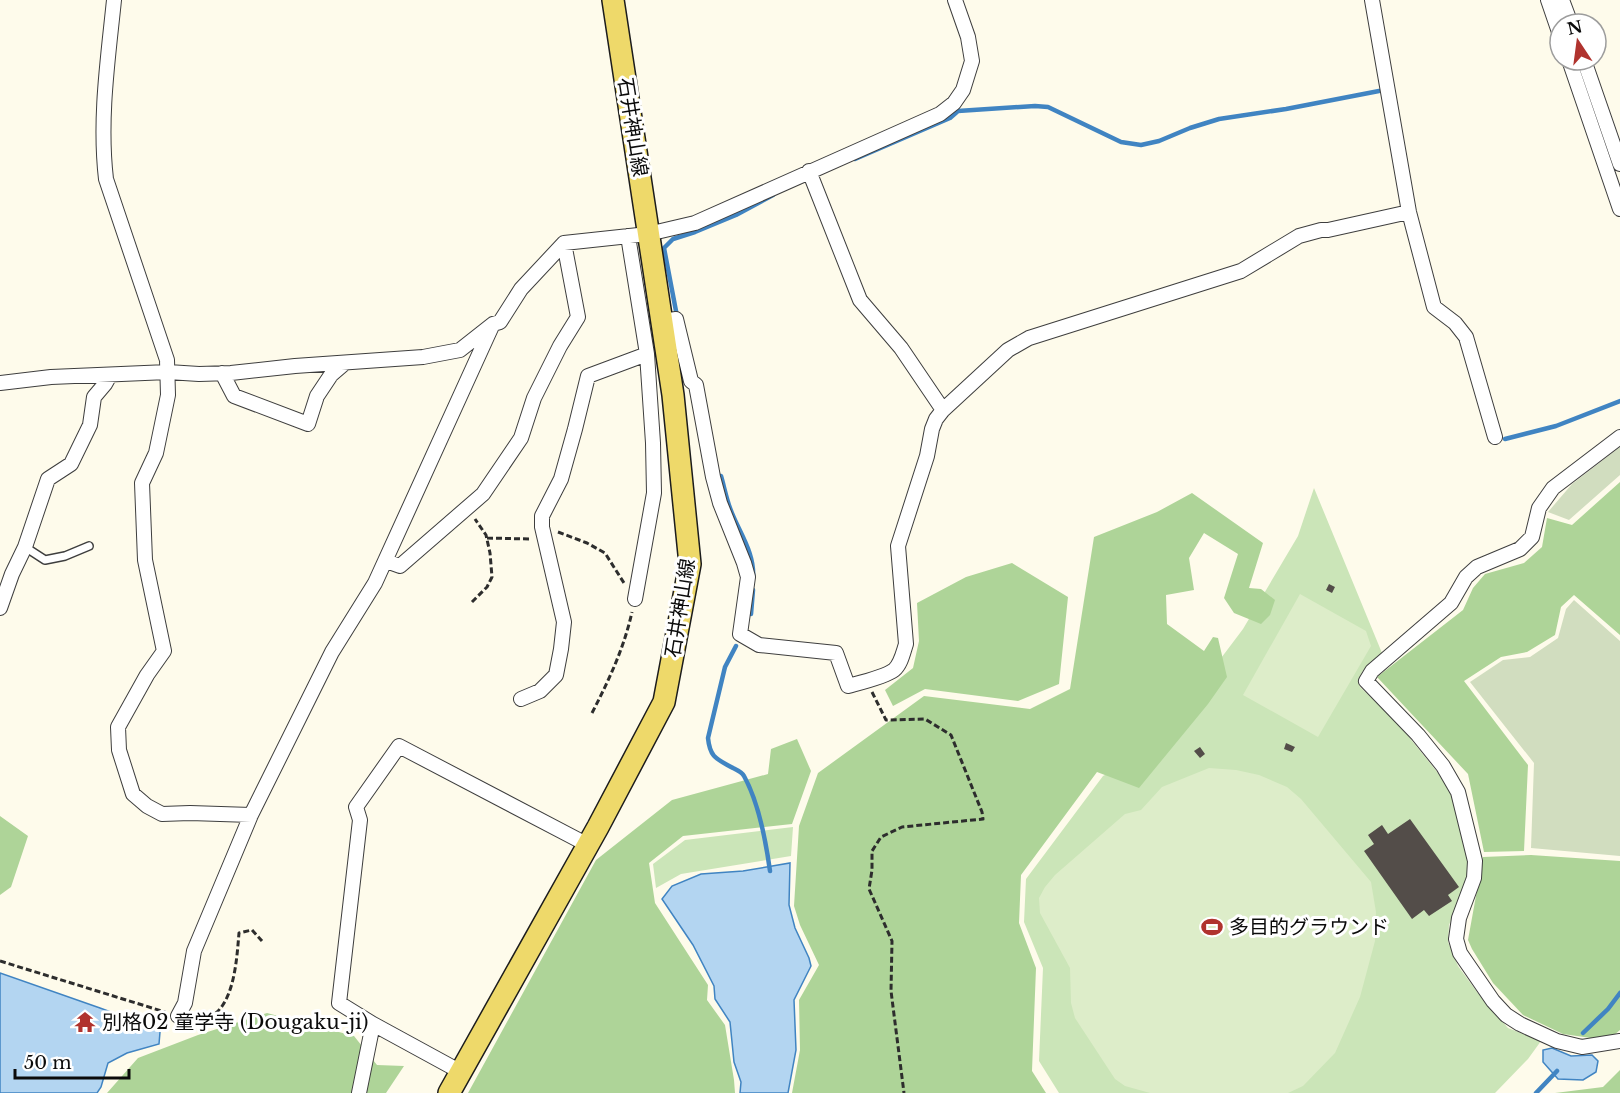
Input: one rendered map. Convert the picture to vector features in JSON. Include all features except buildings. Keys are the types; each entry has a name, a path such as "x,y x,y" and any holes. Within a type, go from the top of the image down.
{"main road":[{"name":"石井神山線","path":"449,1093 588,845 664,702 690,564 673,395 662,321 638,235 613,0"}],"street":[{"path":"114,0 105,83 102,150 106,179 167,360 168,372 168,395 156,453 142,483 145,560 164,651 147,675 118,727 119,750 133,794 147,806 162,814 251,815"},
{"path":"0,383 51,377 168,372 222,373 423,357 460,350 493,324 500,322 521,289 564,243 638,235 695,222 811,176 940,114 954,103 963,90 972,61 968,37 956,0"},
{"path":"1373,1 1408,212 1434,307 1455,323 1466,337 1495,437"},
{"path":"1573,72 1620,209"},
{"path":"1588,72 1620,164"},
{"path":"811,176 860,300 901,348 943,410"},
{"path":"662,321 676,319 691,381 696,385 720,503 748,577 740,634 759,645 836,653 848,686 894,670 901,660 906,644 898,546 927,456 932,429 943,410 1008,350 1029,338 1241,271 1299,236 1408,212"},
{"path":"635,599 654,493 653,443 638,235"},
{"path":"386,561 400,566 483,494 521,438 534,398 560,346 578,317 564,243"},
{"path":"178,1016 185,1003 194,951 251,815 332,652 375,584 493,324"},
{"path":"521,699 540,691 556,675 564,622 542,527 542,516 561,479 588,376 647,354"},
{"path":"222,373 234,396 308,424 321,389 330,375 346,363"},
{"path":"0,608 25,546 48,479 71,464 90,425 94,397 110,375"},
{"path":"1620,437 1552,488 1539,508 1532,537 1520,549 1477,567 1466,578 1450,603 1372,671 1366,681 1418,735 1443,766 1458,792 1475,861 1474,878 1459,918 1456,939 1460,953 1493,1001 1506,1015 1520,1024 1557,1041 1582,1047 1620,1041"},
{"path":"461,1072 339,1004 360,820 356,807 399,746 588,845"},
{"path":"359,1093 373,1024"}],"lane":[{"path":"25,546 45,560 65,556 89,546"}],"path":[{"path":"467,508 487,538 492,577 487,587 472,602"},
{"path":"542,527 587,543 604,553 635,599 627,636 592,713"},
{"path":"487,538 530,539"},
{"path":"867,681 886,720 925,719 951,735 983,819 902,827 881,837 872,851 869,889 892,941 891,991 904,1093"},
{"path":"0,961 200,1022 217,1012 230,991 237,959 239,933 252,930 262,941"}],"green space":[{"path":"1620,447 1620,475 1569,520 1548,512 1572,484"},
{"path":"1620,482 1620,635 1574,595 1561,607 1555,635 1527,652 1501,657 1464,681 1528,765 1524,851 1484,852 1468,774 1377,677 1463,610 1473,588 1485,574 1524,563 1542,547 1547,518 1572,525"},
{"path":"1314,488 1382,653 1362,672 1360,687 1396,721 1438,773 1453,797 1469,862 1467,880 1449,925 1448,942 1458,966 1508,1028 1541,1041 1528,1059 1495,1093 1059,1093 1039,1061 1043,968 1024,922 1026,879 1103,776 1137,758 1194,694 1243,629 1298,536"},
{"path":"1192,493 1263,543 1249,588 1261,589 1275,600 1270,615 1261,624 1234,613 1224,598 1238,554 1204,533 1189,558 1194,590 1166,595 1167,624 1204,651 1213,637 1218,638 1227,677 1208,704 1139,788 1097,772 1021,875 1019,923 1036,968 1032,1071 1046,1093 792,1093 800,1050 799,1000 819,965 800,925 794,906 799,826 818,773 924,696 1030,709 1070,689 1094,537 1157,512"},
{"path":"1012,563 1068,597 1059,684 1018,701 925,689 893,706 885,690 913,668 919,641 917,603 966,577"},
{"path":"1300,594 1366,631 1371,646 1318,737 1243,695"},
{"path":"1574,600 1620,641 1620,856 1531,848 1534,763 1470,682 1503,660 1530,657 1558,638 1566,609"},
{"path":"797,739 811,771 792,824 683,836 649,863 655,903 708,985 707,1000 725,1025 735,1093 468,1093 596,860 672,800 768,774 771,749"},
{"name":"多目的グラウンド","path":"1209,768 1259,775 1287,787 1301,799 1371,882 1376,912 1375,941 1360,997 1335,1053 1303,1086 1288,1093 1150,1093 1125,1086 1115,1079 1075,1018 1071,1003 1070,968 1040,913 1039,898 1055,875 1125,814 1141,810 1162,787"},
{"path":"0,816 28,836 11,887 0,895"},
{"path":"793,827 791,856 681,874 656,888 653,864 685,840"},
{"path":"1531,855 1620,861 1620,1030 1614,1035 1591,1038 1563,1034 1523,1015 1493,983 1472,949 1468,940 1483,857"},
{"path":"267,1013 354,1036 377,1065 404,1066 386,1093 107,1093 138,1058 198,1035"},
{"path":"1620,1070 1620,1093 1555,1093 1603,1087"}],"water":[{"path":"790,863 789,905 795,928 811,966 794,1000 796,1050 788,1093 740,1093 741,1082 734,1062 730,1022 715,999 714,986 693,945 662,899 672,886 701,874 743,871"},
{"path":"0,973 138,1022 152,1026 152,1021 161,1020 159,1044 127,1053 108,1063 97,1093 0,1093"},
{"path":"1552,1048 1571,1056 1592,1055 1598,1061 1596,1072 1583,1080 1558,1079 1543,1062 1543,1050"}],"waterway":[{"path":"855,159 950,118 958,111 1048,107 1121,142 1141,145 1159,141 1219,119 1379,91"},
{"path":"676,311 664,248 673,239 736,215 773,195"},
{"path":"1505,439 1556,426 1620,401"},
{"path":"721,476 730,508 749,550 753,578"},
{"path":"751,614 753,590"},
{"path":"736,646 725,667 708,738 709,745 715,757 744,776 754,798 761,823 770,871"},
{"path":"1583,1033 1608,1009 1620,993"},
{"path":"1536,1093 1557,1071"}],"place":[{"name":"多目的グラウンド","path":"1212,927"},
{"name":"別格02 童学寺 (Dougaku-ji)","path":"85,1022"}]}
